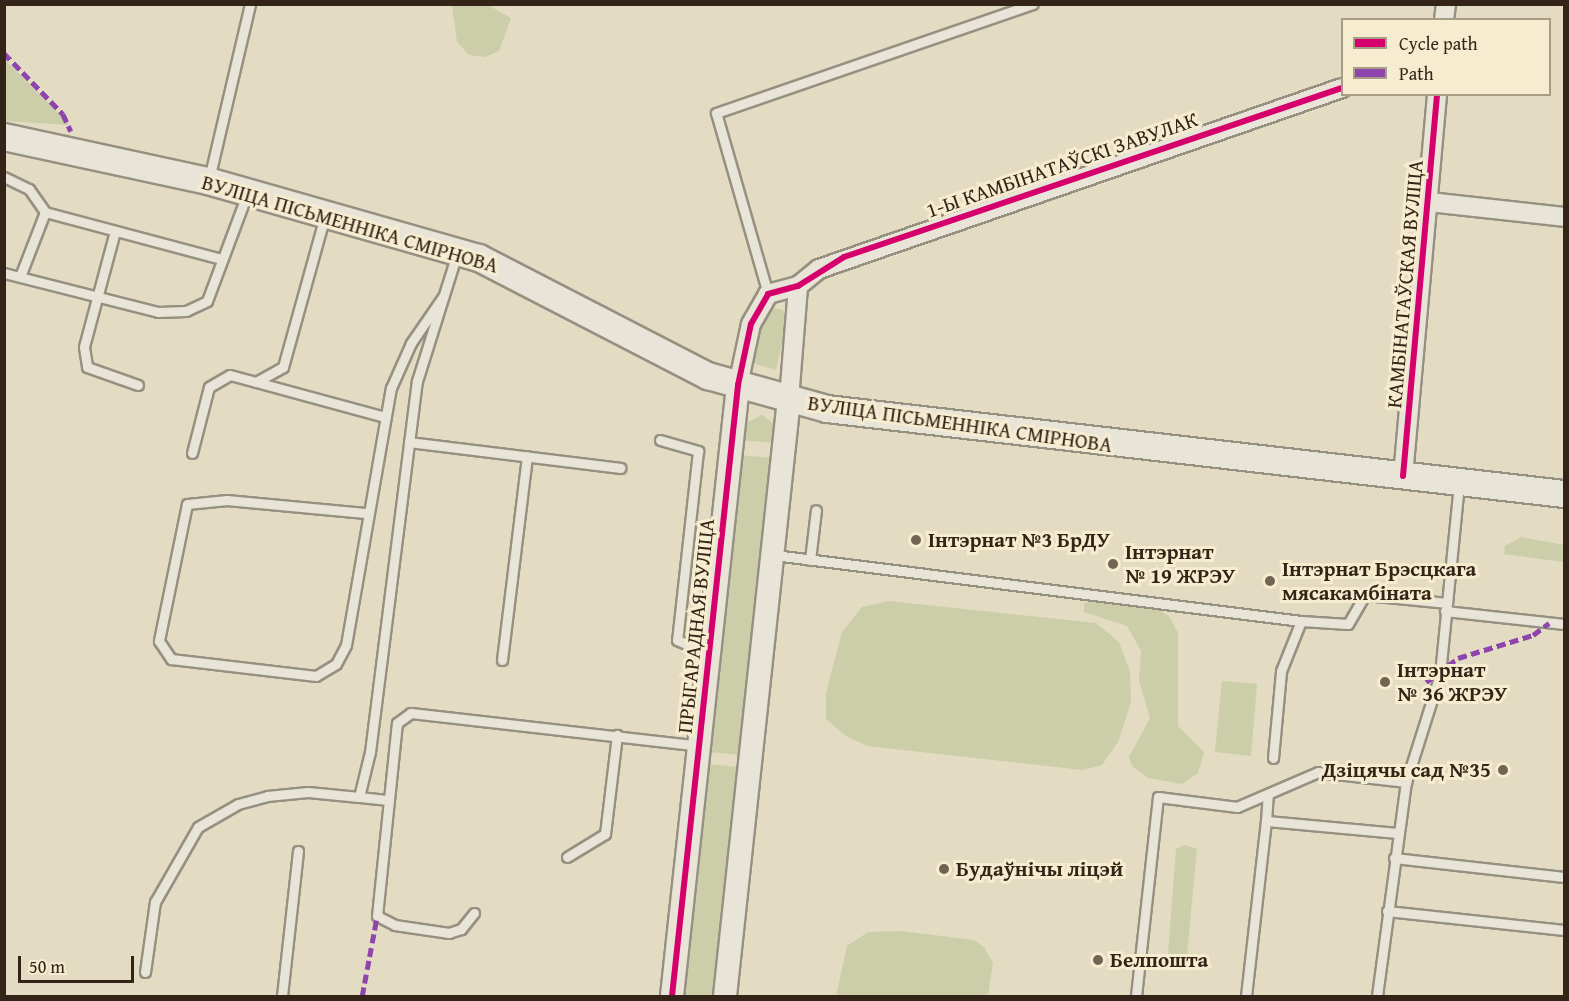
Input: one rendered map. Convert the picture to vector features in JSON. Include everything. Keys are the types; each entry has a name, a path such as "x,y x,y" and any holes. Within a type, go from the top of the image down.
{"main road":[{"name":"ВУЛІЦА ПІСЬМЕННІКА СМІРНОВА","path":"4,137 208,181 458,251 510,271 604,327 738,385 789,399 1026,435 1564,495"}],"street":[{"name":"1-Ы КАМБІНАТАЎСКІ ЗАВУЛАК","path":"798,286 844,257 1341,88"},
{"name":"КАМБІНАТАЎСКАЯ ВУЛІЦА","path":"1403,477 1437,96"},
{"path":"1429,202 1564,217"},
{"path":"724,996 770,555 789,399 798,286 768,294"},
{"name":"ПРЫГАРАДНАЯ ВУЛІЦА","path":"672,996 738,385 751,324 768,294"}],"lane":[{"path":"208,181 250,4"},
{"path":"768,294 716,113 1033,4"},
{"path":"4,177 29,189 45,212 222,259"},
{"path":"4,273 21,274 158,312 186,311 207,301 247,192"},
{"path":"21,274 45,212"},
{"path":"256,382 283,366 326,213"},
{"path":"116,231 84,347 87,367 138,385"},
{"path":"359,797 370,752 417,381 458,251"},
{"path":"365,513 227,500 187,504 159,641 171,659 316,676 336,664 346,645 365,513 391,387 411,342 442,298"},
{"path":"192,453 209,387 230,375 385,417"},
{"path":"660,440 698,451 677,640 709,654"},
{"path":"409,442 620,468"},
{"path":"502,660 527,457"},
{"path":"1377,996 1406,782 1440,674 1459,483"},
{"path":"810,560 816,510"},
{"path":"770,555 1301,621 1348,624 1365,595 1564,624"},
{"path":"1273,758 1281,672 1301,621"},
{"path":"474,913 461,928 449,933 395,925 377,916 397,723 411,713 699,746"},
{"path":"567,857 605,834 617,735"},
{"path":"1136,996 1158,797 1237,807 1318,772 1406,782"},
{"path":"145,972 155,902 198,827 238,804 267,796 308,792 389,800"},
{"path":"1246,996 1268,795"},
{"path":"1266,821 1398,833"},
{"path":"282,996 298,851"},
{"path":"1394,858 1564,877"},
{"path":"1387,911 1564,930"}],"green space":[{"path":"452,5 488,5 511,18 499,51 485,57 469,55 457,42"},
{"path":"4,59 51,105 69,125 5,121"},
{"path":"775,308 783,310 786,324 776,370 752,363 762,321"},
{"path":"762,415 774,424 773,443 741,440 744,424"},
{"path":"739,455 773,458 740,755 708,752"},
{"path":"1521,537 1564,545 1564,562 1504,554 1505,546"},
{"path":"1092,600 1156,608 1169,616 1178,633 1178,726 1204,752 1198,773 1182,784 1148,778 1132,766 1129,757 1150,718 1139,681 1141,651 1127,626 1084,612 1084,604"},
{"path":"889,601 1096,623 1119,642 1130,672 1131,702 1118,742 1102,765 1083,770 867,746 846,736 826,719 826,693 842,632 862,607"},
{"path":"1222,681 1257,684 1251,756 1215,752"},
{"path":"708,764 738,767 714,996 683,996"},
{"path":"1185,845 1197,849 1187,954 1181,968 1167,969 1176,849"},
{"path":"901,931 974,940 984,947 993,963 988,996 836,996 847,946 868,932"}],"marked path":[{"path":"4,53 63,114 71,131"},
{"path":"1426,682 1458,658 1533,635 1549,623"},
{"path":"362,996 377,916"}],"cycle path":[{"path":"672,996 738,385 751,324 768,294 798,286 844,257 1341,88"},
{"path":"1403,476 1437,96"}],"place":[{"name":"Інтэрнат №3 БрДУ","path":"916,540"},
{"name":"Інтэрнат № 19 ЖРЭУ","path":"1113,564"},
{"name":"Інтэрнат Брэсцкага мясакамбіната","path":"1270,581"},
{"name":"Інтэрнат № 36 ЖРЭУ","path":"1385,682"},
{"name":"Дзіцячы сад №35","path":"1503,770"},
{"name":"Будаўнічы ліцэй","path":"944,869"},
{"name":"Белпошта","path":"1098,960"}]}
